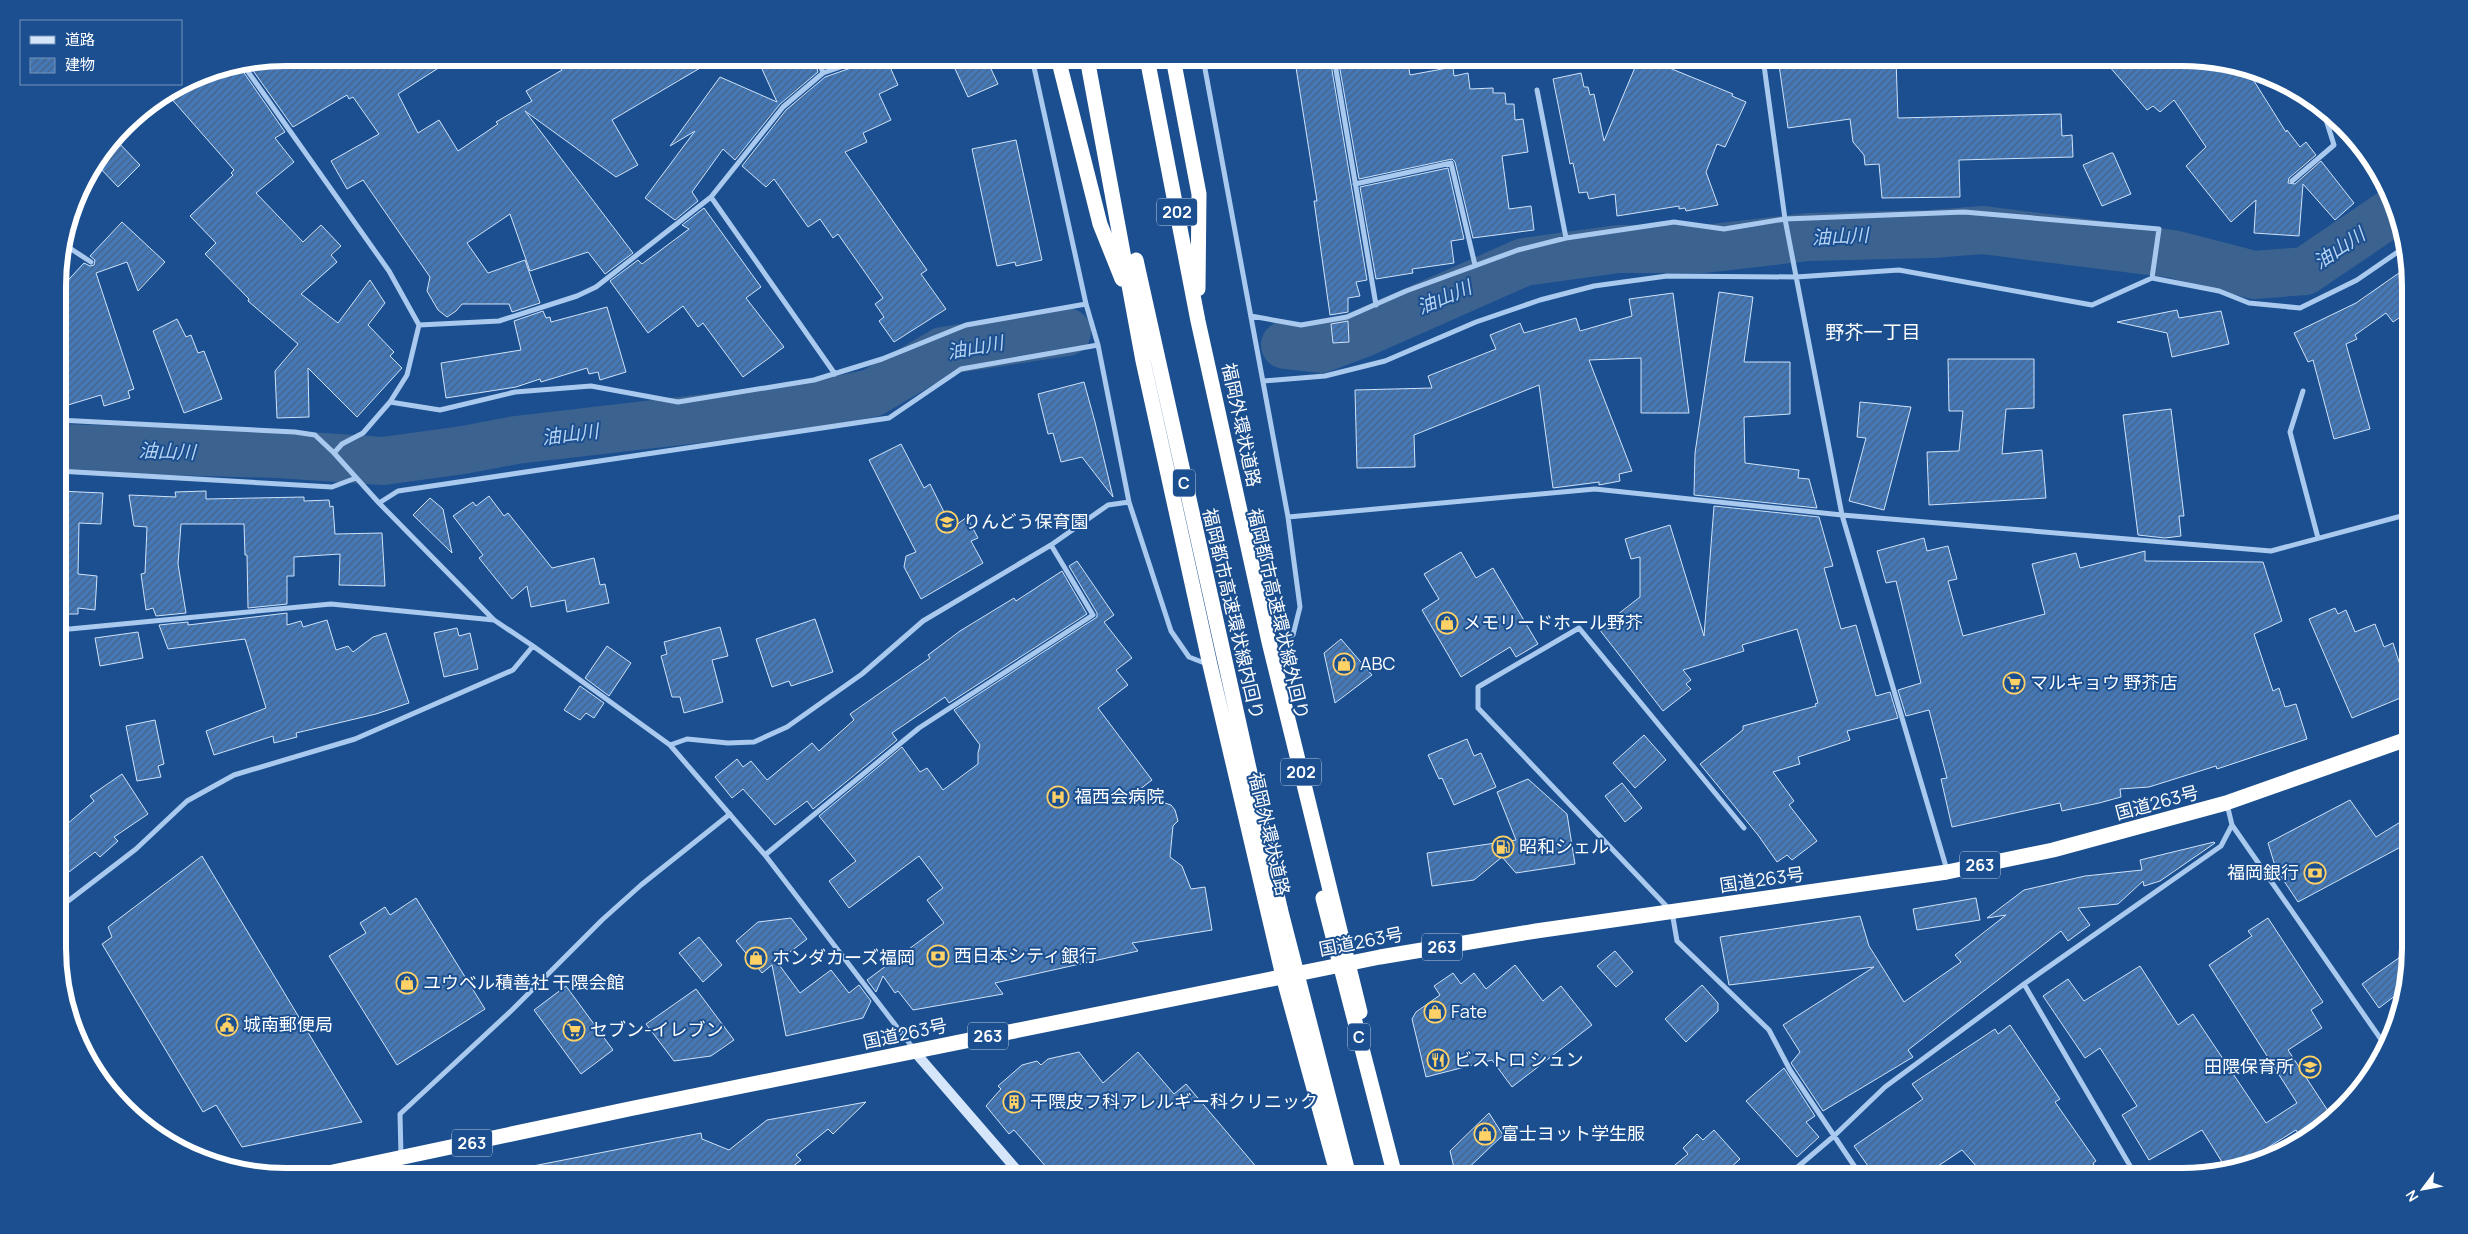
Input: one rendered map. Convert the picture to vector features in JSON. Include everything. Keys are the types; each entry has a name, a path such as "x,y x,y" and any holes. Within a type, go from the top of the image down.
{"highway":[{"path":"1060,66 1066,97 1100,224 1135,310"},
{"name":"福岡外環状道路","path":"1089,66 1143,361 1210,666 1283,976 1336,1168"},
{"name":"福岡都市高速環状線内回り","path":"1095,66 1161,378 1278,898 1347,1168"},
{"name":"福岡都市高速環状線外回り","path":"1139,66 1204,377 1321,889 1393,1168"},
{"name":"福岡外環状道路","path":"1149,66 1198,321 1269,642 1399,1168"},
{"path":"1175,66 1199,194 1198,321"},
{"name":"国道263号","path":"355,1168 629,1108 1348,963 1536,931 1947,872 2062,848 2226,803 2402,741"}],"street":[{"path":"821,66 823,73"},
{"path":"419,324 499,321 577,296 596,287 711,196 783,107 823,73 844,66"},
{"path":"1034,66 1086,304 1098,345 1129,502 1171,630 1189,657 1210,666"},
{"path":"1204,66 1264,381 1288,517 1300,607 1293,635 1269,642"},
{"path":"1335,66 1376,305"},
{"path":"1765,66 1785,219 1842,515 1947,872"},
{"path":"247,70 389,271 419,324 406,375 390,402 364,433 342,444 334,453"},
{"path":"1537,90 1566,238"},
{"path":"2292,181 2334,145 2326,120"},
{"path":"1355,184 1452,163 1475,265"},
{"path":"711,196 835,374"},
{"path":"1251,316 1301,325 1347,317 1406,291 1518,250 1566,238 1674,222 1724,229 1785,219 1964,212 2159,230 2152,278"},
{"path":"69,248 91,262"},
{"path":"1264,381 1325,376 1386,361 1476,322 1540,300 1594,286 1668,276 1796,277 1899,270 2092,305 2152,278 2218,291 2249,303 2300,308 2357,280 2399,251"},
{"path":"390,402 440,410 515,392 591,386 678,402 814,380 882,359 966,325 1086,304"},
{"path":"379,502 398,491 889,418 961,369 1098,345"},
{"path":"2303,391 2290,432 2318,538"},
{"path":"66,420 295,432 315,435 494,620 534,646 670,745 765,855 914,1051 1011,1168"},
{"path":"66,471 332,487 356,478"},
{"path":"1288,517 1595,489 1842,515 2271,551 2402,516"},
{"path":"670,745 687,739 728,743 754,742 787,727 862,674 923,621 1052,545 1108,505 1129,502"},
{"path":"765,855 919,728 1093,615 1052,545"},
{"path":"66,629 331,604 494,620"},
{"path":"1744,828 1580,628 1478,687 1478,708 1672,912 1677,941 1769,1030 1790,1070 1856,1168"},
{"path":"66,903 136,849 187,800 234,775 354,740 513,670 534,646"},
{"path":"2226,803 2232,825 2382,1040"},
{"path":"401,1159 400,1114 512,1010 602,920 641,885 730,814"},
{"path":"1796,1168 1834,1136 1885,1087 2024,984 2221,846 2232,825"},
{"path":"2024,984 2131,1168"}],"building":[{"path":"287,66 442,66 398,94 418,133 439,120 458,151 498,124 496,122 532,101 526,91 562,70 560,66 703,66 612,120 638,165 616,177 525,111 633,253 605,274 588,252 530,271 510,214 467,243 488,273 525,260 540,303 512,312 509,304 462,304 447,317 438,310 427,291 430,277 363,180 347,189 331,161 379,134 353,97 349,99 347,95 293,127 252,69"},
{"path":"761,66 816,66 818,72 780,104 735,160 723,149 692,192 698,201 675,220 645,198 695,131 670,146 720,77 777,102"},
{"path":"857,66 890,66 898,85 879,94 891,120 863,133 867,142 845,152 927,270 921,274 946,309 894,342 879,321 884,317 875,304 883,298 838,234 833,238 820,219 808,227 774,179 766,187 742,166 786,110 825,77"},
{"path":"954,66 990,66 998,84 968,97"},
{"path":"1296,66 1331,66 1367,280 1356,282 1360,296 1348,298 1348,312 1330,315 1314,201 1317,201"},
{"path":"1339,66 1408,66 1410,75 1453,67 1454,76 1468,73 1470,89 1493,88 1493,93 1505,93 1506,104 1514,104 1515,120 1523,119 1528,152 1502,156 1509,209 1531,206 1534,230 1473,238 1455,162 1452,159 1359,179"},
{"path":"1636,66 1665,66 1733,94 1732,96 1746,102 1725,147 1717,144 1706,172 1718,205 1686,211 1685,208 1679,209 1679,206 1617,216 1615,194 1589,199 1587,192 1579,193 1573,163 1570,164 1553,79 1581,73 1584,87 1588,87 1590,95 1594,94 1604,141"},
{"path":"1779,66 1896,66 1898,118 2061,114 2062,136 2072,135 2073,157 1959,160 1960,197 1882,198 1879,164 1865,165 1864,155 1853,142 1850,119 1788,128"},
{"path":"2109,66 2210,68 2252,78 2286,132 2287,130 2300,147 2306,142 2316,155 2289,178 2288,183 2295,184 2321,161 2354,203 2335,220 2303,184 2299,236 2254,233 2256,200 2231,222 2186,166 2206,147 2174,100 2160,112 2153,106 2147,110"},
{"path":"242,70 285,132 275,138 294,162 256,193 303,242 321,225 341,246 331,255 337,262 301,294 338,323 370,280 385,303 368,325 394,352 390,356 402,368 357,417 308,368 309,417 277,418 275,371 298,344 248,301 249,299 205,254 216,243 190,216 233,175 231,173 234,170 171,99 202,83"},
{"path":"1016,140 1042,260 1016,266 1015,262 997,266 972,149"},
{"path":"119,143 140,165 118,187 100,168"},
{"path":"2113,153 2131,194 2102,206 2083,165"},
{"path":"1448,168 1464,239 1451,241 1454,263 1412,269 1413,273 1376,279 1360,187"},
{"path":"704,208 761,287 746,298 784,347 743,377 703,323 698,327 683,306 648,333 610,281 638,260 642,264 689,229 682,225"},
{"path":"122,222 165,262 138,291 127,262 96,273 134,389 128,391 130,398 104,406 101,395 66,406 66,282 84,263 90,266 94,265 95,260 90,256"},
{"path":"2401,272 2402,316 2393,322 2386,313 2355,335 2357,339 2346,344 2370,429 2334,439 2313,360 2308,362 2294,333 2356,303"},
{"path":"1719,292 1753,297 1744,362 1790,362 1790,414 1744,417 1745,463 1799,470 1798,478 1809,479 1817,508 1694,495 1695,453"},
{"path":"1673,293 1689,413 1641,413 1641,358 1589,360 1632,471 1619,474 1620,481 1599,485 1599,482 1553,488 1539,385 1414,435 1415,467 1357,468 1355,390 1432,388 1428,376 1496,349 1490,335 1520,323 1524,333 1576,318 1580,331 1632,316 1629,299"},
{"path":"607,307 626,372 600,380 598,372 589,374 587,368 541,382 540,379 516,387 446,398 441,363 521,350 514,321 543,311 546,318 550,317 551,322"},
{"path":"2177,310 2179,318 2221,311 2229,344 2172,357 2167,333 2117,322"},
{"path":"177,319 186,337 191,335 198,353 204,351 222,399 184,413 153,331"},
{"path":"1348,321 1349,342 1333,343 1331,324"},
{"path":"1948,359 2034,359 2034,408 2006,409 2002,454 2042,450 2046,498 1929,505 1927,452 1959,451 1963,411 1949,411"},
{"path":"1084,382 1113,497 1082,457 1061,462 1053,433 1048,434 1038,394"},
{"path":"1860,402 1911,407 1884,510 1849,501 1866,438 1857,437"},
{"path":"2171,409 2184,516 2179,516 2181,536 2165,538 2138,535 2123,415"},
{"path":"901,444 924,488 930,484 952,528 967,517 978,538 971,541 983,563 921,599 904,567 906,556 916,552 869,460"},
{"path":"66,491 103,493 101,524 79,523 78,574 97,576 95,610 78,608 78,614 66,614"},
{"path":"206,491 206,499 304,497 304,501 329,500 330,507 333,506 335,534 382,533 385,586 339,585 340,554 294,557 294,576 287,576 287,604 248,608 247,555 245,555 244,524 181,524 178,564 186,613 156,616 153,608 146,610 141,574 145,573 147,527 134,526 129,495 176,497 175,492"},
{"path":"489,496 504,516 508,513 552,568 594,558 600,585 605,584 609,603 567,612 565,600 531,607 527,586 512,599 479,558 483,555 453,516 473,502 476,506"},
{"path":"430,498 443,509 452,553 413,515"},
{"path":"1714,506 1819,517 1833,566 1824,568 1841,629 1856,625 1876,696 1890,692 1898,718 1847,731 1850,740 1798,757 1800,764 1773,772 1794,801 1789,805 1817,841 1792,860 1787,855 1777,862 1758,835 1700,764 1743,730 1743,726 1816,706 1815,704 1818,703 1797,629 1742,645 1744,651 1683,670 1691,680 1686,684 1691,689 1663,711 1599,629 1640,597 1640,557 1631,559 1625,539 1670,525 1704,636"},
{"path":"1924,538 1927,551 1948,546 1957,579 1948,581 1963,636 2045,614 2032,564 2076,553 2080,568 2145,551 2145,561 2263,562 2282,621 2254,634 2273,691 2279,688 2285,707 2296,704 2307,739 2217,769 2216,766 2149,787 2120,789 2121,797 2099,803 2062,811 2060,803 1952,827 1941,779 1947,778 1929,710 1906,716 1898,690 1921,683 1896,581 1886,583 1877,551"},
{"path":"1461,552 1476,578 1493,568 1538,644 1516,657 1510,647 1461,677 1422,610 1439,599 1424,574"},
{"name":"福西会病院","path":"1077,561 1114,615 1104,622 1132,658 1116,670 1128,685 1098,708 1152,780 1135,793 1171,805 1175,810 1178,821 1173,826 1170,857 1182,866 1191,889 1205,887 1212,930 1132,943 1138,951 995,983 1003,994 913,1010 898,991 895,993 883,976 876,992 867,980 944,923 927,900 943,888 919,856 849,908 829,881 856,861 819,816 902,747 920,772 927,768 943,790 978,764 980,745 954,710 1097,617 1097,613 1069,566"},
{"path":"1062,571 1087,614 949,703 945,697 892,733 897,740 813,809 807,801 775,825 743,789 732,798 715,777 737,759 743,767 751,761 767,780 812,743 819,751 854,720 850,714 930,658 928,655 960,631 1014,598 1016,601"},
{"path":"2335,608 2338,614 2346,610 2355,632 2375,624 2384,647 2393,643 2402,668 2402,697 2352,718 2309,619"},
{"path":"287,613 287,625 301,621 303,627 327,620 336,650 348,646 353,652 373,637 386,633 409,703 376,714 296,733 297,737 274,743 273,736 214,755 206,731 266,708 245,639 168,649 159,625 188,622 188,625"},
{"path":"815,619 833,672 791,686 789,681 772,687 756,639"},
{"path":"720,627 728,656 712,660 723,702 684,713 680,697 672,697 661,656 667,654 664,642"},
{"path":"457,628 459,636 470,633 478,669 444,677 434,633"},
{"path":"138,632 143,658 100,666 95,638"},
{"name":"ABC","path":"1341,639 1372,675 1335,703 1324,653"},
{"path":"607,646 631,663 609,696 585,678"},
{"path":"580,686 604,703 594,718 586,713 580,720 564,710"},
{"path":"155,720 164,764 158,766 161,777 137,781 126,726"},
{"path":"1644,735 1666,760 1635,788 1613,763"},
{"path":"1467,739 1474,756 1481,753 1496,787 1454,805 1442,778 1439,779 1428,755"},
{"path":"122,774 148,814 114,837 118,841 100,857 95,852 69,872 66,869 66,825 94,801 90,796"},
{"path":"1528,779 1567,814 1575,864 1516,873 1502,857 1474,880 1432,886 1427,853 1516,840 1497,792"},
{"path":"1622,783 1642,808 1625,822 1605,796"},
{"path":"2350,800 2376,837 2402,821 2402,846 2298,902 2276,869 2268,843"},
{"path":"2214,842 2160,881 2144,886 2143,881 2118,904 2078,908 2090,925 2068,941 2061,931 1908,1050 1913,1057 1823,1111 1791,1063 1800,1052 1783,1025 1874,967 1729,985 1720,937 1860,916 1869,946 1904,1002 1961,962 1955,955 2006,915 1987,918 2024,890 2085,876 2142,870 2140,860"},
{"name":"城南郵便局","path":"202,856 362,1122 242,1147 216,1105 203,1112 102,944 112,937 108,927"},
{"name":"ユウベル積善社 干隈会館","path":"416,898 485,1009 397,1065 329,956 366,933 360,923 385,907 390,915"},
{"path":"1976,898 1980,920 1917,930 1913,909"},
{"path":"791,918 807,939 777,962 800,993 831,970 849,993 859,985 871,1001 863,1018 786,1036 772,965 762,973 736,941 758,922"},
{"path":"2268,918 2323,1002 2311,1010 2322,1028 2288,1050 2328,1112 2299,1134 2296,1130 2259,1153 2224,1164 2202,1130 2149,1160 2122,1115 2137,1106 2100,1048 2085,1058 2043,996 2068,979 2084,1001 2140,966 2178,1025 2193,1014 2266,1123 2297,1103 2209,965 2252,936 2248,931"},
{"path":"699,937 722,965 703,982 679,953"},
{"path":"1615,951 1633,972 1616,987 1597,966"},
{"path":"2401,956 2397,995 2379,1008 2362,984"},
{"path":"1515,965 1543,1001 1561,986 1592,1025 1512,1087 1492,1060 1426,1077 1412,1019 1416,1012 1440,995 1434,986 1453,973 1461,984 1474,973 1486,989"},
{"path":"1702,985 1718,1003 1718,1011 1686,1042 1665,1019"},
{"name":"セブン-イレブン","path":"566,986 613,1050 581,1074 534,1010"},
{"path":"696,989 734,1040 711,1056 674,1061 646,1024"},
{"path":"2010,1025 2060,1099 2055,1102 2096,1161 2093,1163 2096,1168 1978,1168 1962,1150 1935,1168 1869,1168 1854,1146 1923,1099 1912,1084 1995,1029 1998,1034"},
{"path":"1079,1052 1103,1083 1138,1052 1174,1094 1186,1084 1257,1168 1047,1168 1014,1130 1009,1134 986,1106 1001,1089 998,1086 1022,1065 1037,1061 1041,1065 1048,1059"},
{"path":"1784,1068 1815,1116 1806,1122 1819,1137 1797,1157 1746,1101"},
{"path":"866,1102 833,1134 828,1129 796,1155 801,1160 791,1168 533,1168 533,1166 701,1133 702,1139 729,1150 767,1120"},
{"name":"富士ヨット学生服","path":"1489,1113 1503,1135 1468,1168 1454,1168 1450,1151"},
{"path":"1714,1130 1740,1159 1730,1168 1671,1168 1688,1154 1683,1148 1697,1134 1703,1140"}],"waterway":[{"name":"油山川","path":"1285,345 1321,349 1361,334 1524,262 1618,249 1704,249 1808,237 1931,234 1983,230 2173,254 2254,275 2305,271 2389,214"},
{"name":"油山川","path":"66,448 278,454 383,461 463,450 516,440 809,406 872,393 943,351 1067,332"}],"place":[{"name":"りんどう保育園","path":"947,522"},
{"name":"メモリードホール野芥","path":"1447,623"},
{"name":"ABC","path":"1344,664"},
{"name":"マルキョウ 野芥店","path":"2014,683"},
{"name":"福西会病院","path":"1058,797"},
{"name":"昭和シェル","path":"1503,847"},
{"name":"福岡銀行","path":"2315,873"},
{"name":"西日本シティ銀行","path":"938,956"},
{"name":"ホンダカーズ福岡","path":"756,958"},
{"name":"ユウベル積善社 干隈会館","path":"407,983"},
{"name":"Fate","path":"1435,1012"},
{"name":"城南郵便局","path":"227,1025"},
{"name":"セブン-イレブン","path":"574,1030"},
{"name":"ビストロ シュン","path":"1438,1060"},
{"name":"田隈保育所","path":"2310,1067"},
{"name":"干隈皮フ科アレルギー科クリニック","path":"1014,1102"},
{"name":"富士ヨット学生服","path":"1485,1134"}],"district":[{"name":"野芥一丁目","path":"1873,332"}]}
